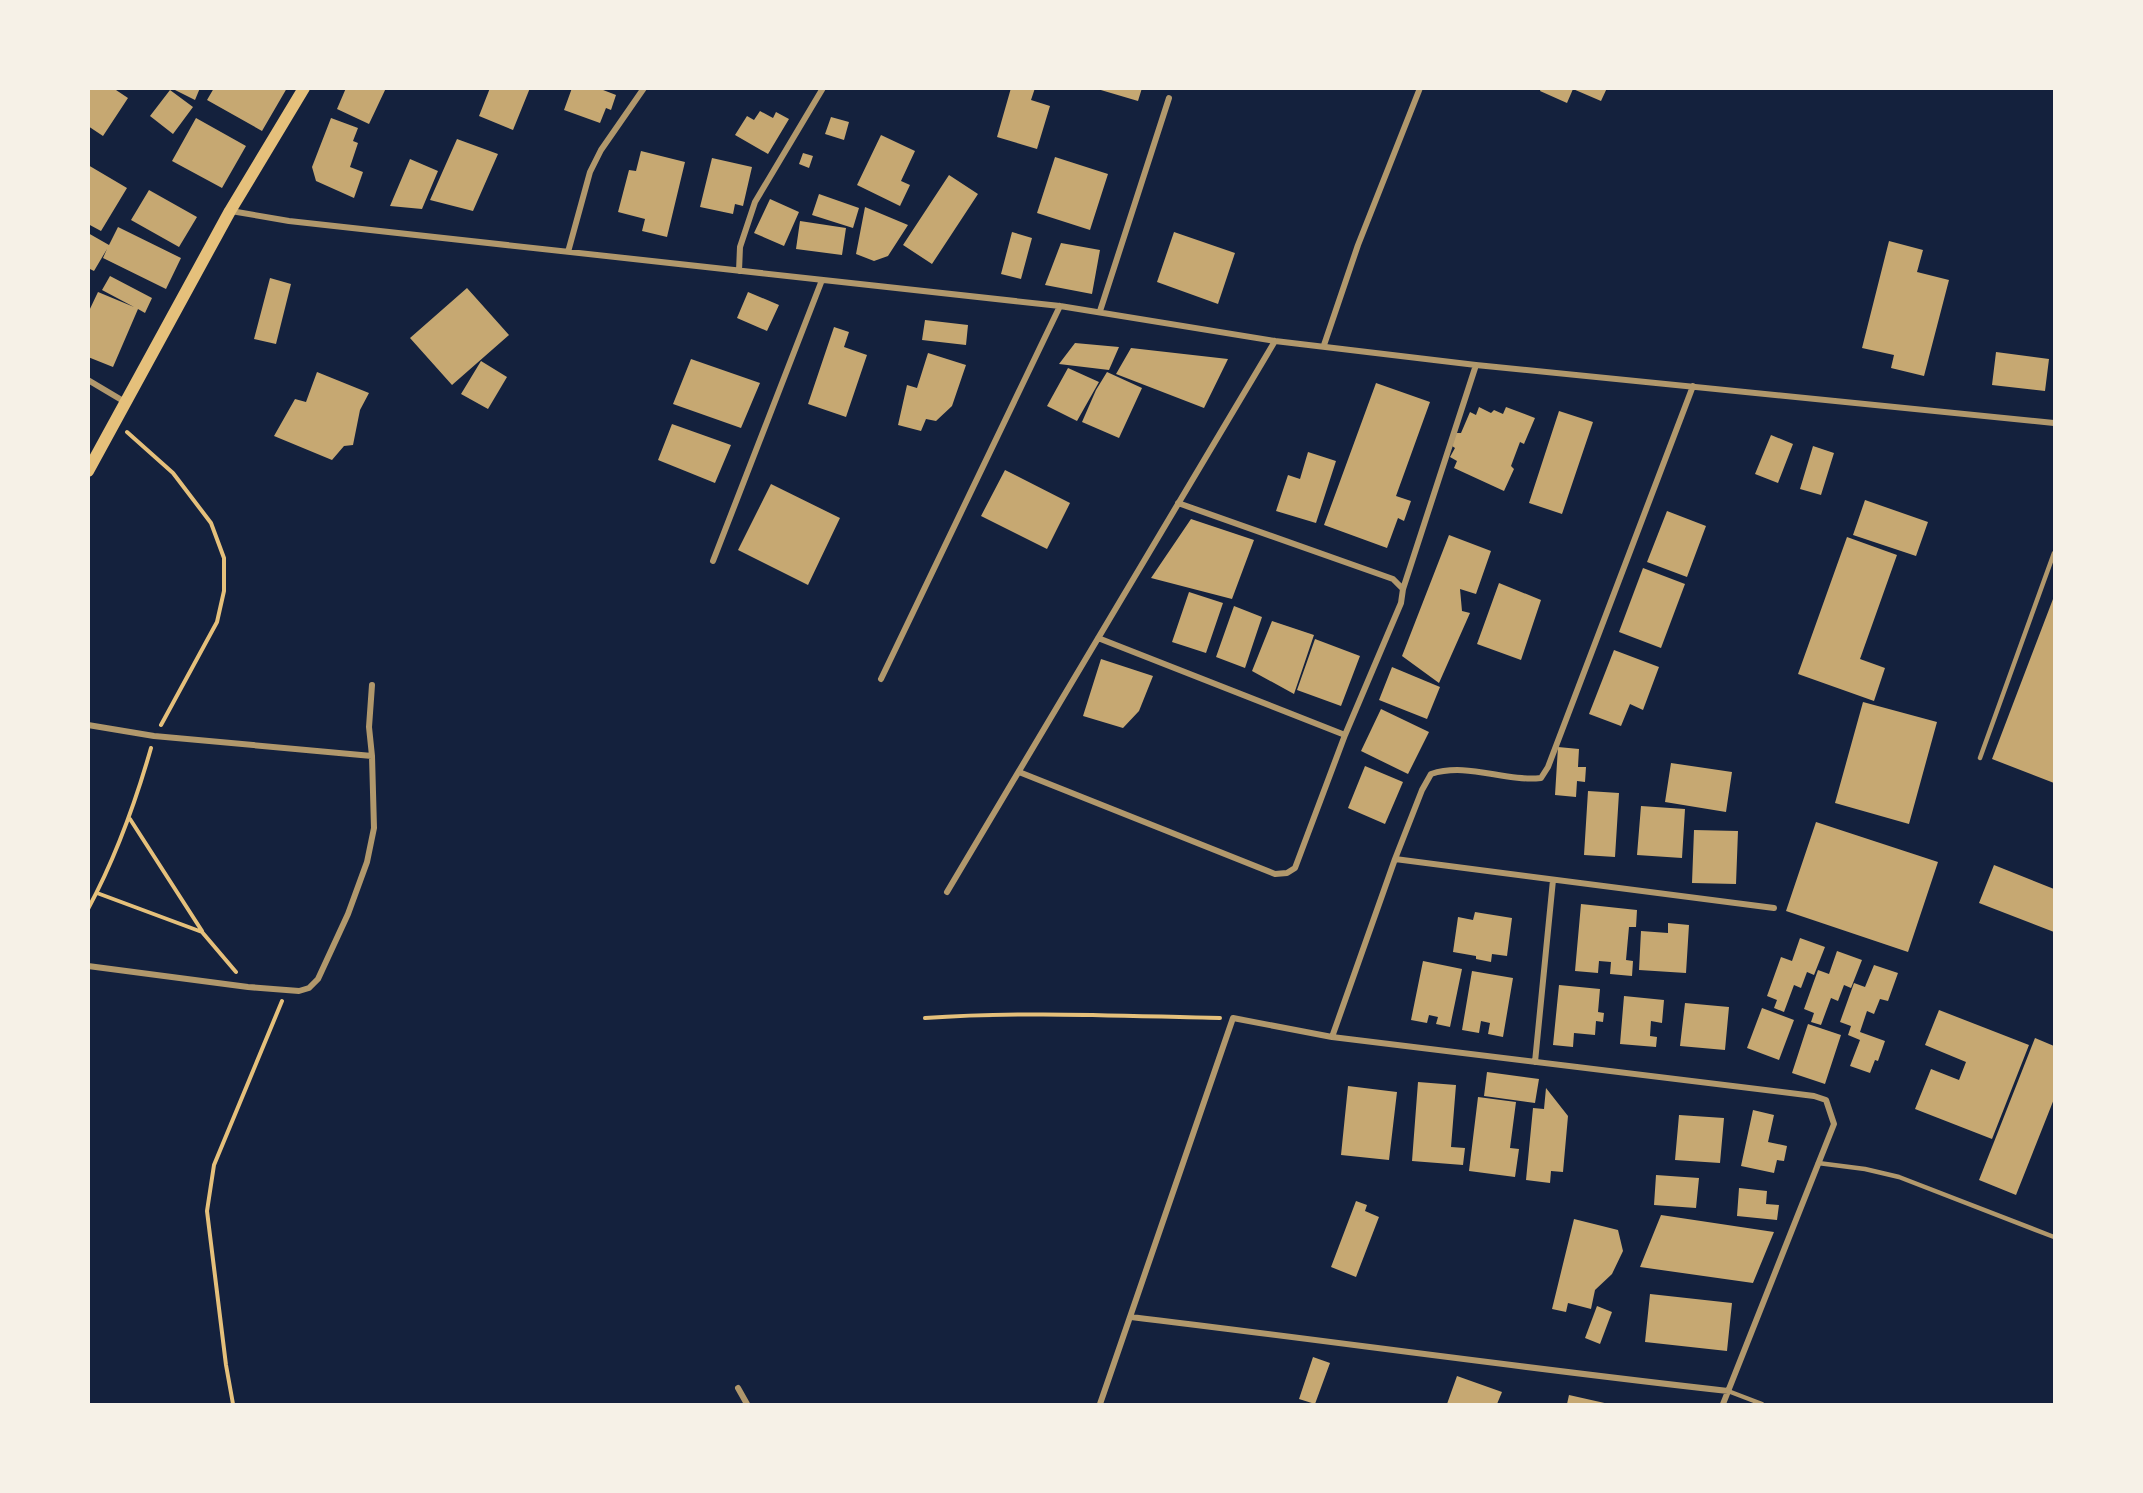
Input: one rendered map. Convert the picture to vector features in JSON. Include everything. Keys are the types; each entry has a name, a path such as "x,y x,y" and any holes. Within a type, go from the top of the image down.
{"main road":[{"path":"88,471 230,211 304,88"}],"street":[{"path":"568,252 590,172 601,150 644,88"},
{"path":"739,271 740,247 755,202 823,88"},
{"path":"1324,345 1358,245 1420,88"},
{"path":"1100,311 1168,98"},
{"path":"230,211 289,221 1060,306 1275,340 1476,365 2055,423"},
{"path":"713,561 822,280"},
{"path":"881,679 1060,306"},
{"path":"947,892 1275,340"},
{"path":"1018,772 1275,874 1287,873 1295,868 1345,735 1401,603 1403,589 1476,365"},
{"path":"88,380 126,403"},
{"path":"1332,1037 1395,859 1422,790 1431,774 1446,769 1461,769 1527,779 1541,778 1545,772 1556,749 1693,386"},
{"path":"1178,503 1393,579 1403,589"},
{"path":"1098,638 1345,735"},
{"path":"88,966 248,987 299,991 309,988 318,980 348,914 367,862 374,828 369,727 372,685"},
{"path":"88,725 154,736 372,756"},
{"path":"1395,859 1774,908"},
{"path":"1535,1062 1553,880"},
{"path":"1100,1404 1233,1018 1332,1037 1803,1094 1826,1100 1834,1124 1723,1404"},
{"path":"1131,1317 1565,1373 1728,1390"},
{"path":"738,1388 747,1404"}],"lane":[{"path":"1980,758 2055,553"},
{"path":"1818,1163 1865,1169 1899,1177 2055,1237"},
{"path":"1728,1390 1762,1404"}],"path":[{"path":"88,909 130,819 154,736 218,621 224,591 224,558 211,523 173,473 116,421"},
{"path":"130,819 202,932 248,987"},
{"path":"97,893 202,932"},
{"path":"233,1404 211,1256 207,1211 209,1187 214,1165 287,990"},
{"path":"925,1018 964,1015 1077,1014 1233,1018"}],"building":[{"path":"88,88 113,88 128,98 103,136 88,126"},
{"path":"171,88 200,88 195,100"},
{"path":"214,88 287,88 262,131 207,100"},
{"path":"346,88 386,88 369,124 337,109"},
{"path":"490,88 530,88 513,130 479,116"},
{"path":"572,88 598,88 616,95 611,110 606,108 600,123 564,110"},
{"path":"1011,88 1035,88 1031,100 1050,106 1037,149 997,137"},
{"path":"1094,88 1142,88 1138,101"},
{"path":"1541,88 1607,88 1601,101 1573,89 1567,103 1540,91"},
{"path":"170,90 193,107 173,134 150,116"},
{"path":"760,111 773,118 776,112 789,119 768,154 735,135 747,116 754,120"},
{"path":"831,117 849,122 844,140 825,134"},
{"path":"196,118 246,146 222,188 172,161"},
{"path":"331,118 358,128 353,141 358,143 350,167 363,172 354,198 316,181 312,167"},
{"path":"881,135 915,151 901,181 910,185 900,206 857,185"},
{"path":"457,139 498,154 473,211 430,200"},
{"path":"641,151 685,162 667,237 642,231 645,219 618,212 629,170 636,171"},
{"path":"803,153 813,156 809,168 799,164"},
{"path":"1055,157 1108,174 1090,230 1037,213"},
{"path":"712,158 752,167 743,206 735,204 733,214 700,207"},
{"path":"410,159 438,171 422,209 390,206"},
{"path":"88,165 127,188 101,231 88,224"},
{"path":"949,175 978,194 932,264 903,245"},
{"path":"149,190 197,217 179,247 131,220"},
{"path":"819,194 859,208 853,228 812,215"},
{"path":"770,199 799,212 784,246 754,233"},
{"path":"865,207 908,225 888,256 874,261 856,254"},
{"path":"800,221 846,228 842,255 796,249"},
{"path":"118,227 181,258 166,289 103,258 107,249 94,271 88,268 88,233 109,245"},
{"path":"1012,232 1032,238 1021,279 1001,274"},
{"path":"1174,232 1235,253 1218,304 1157,282"},
{"path":"1889,241 1923,250 1917,272 1949,280 1924,376 1891,368 1894,355 1862,348"},
{"path":"1061,243 1100,250 1092,294 1045,285"},
{"path":"110,276 152,298 145,313 138,309 113,367 88,357 88,313 98,292 134,307 102,290"},
{"path":"270,278 291,284 276,344 254,339"},
{"path":"467,288 509,335 452,385 410,338"},
{"path":"748,292 779,305 767,331 737,318"},
{"path":"925,320 968,325 966,345 922,340"},
{"path":"834,327 849,332 844,347 867,355 846,417 808,404"},
{"path":"1075,343 1119,347 1109,370 1059,364"},
{"path":"1131,348 1228,359 1204,408 1116,374"},
{"path":"1996,352 2049,359 2045,391 1992,385"},
{"path":"928,353 966,365 952,406 936,421 926,419 921,431 898,425 907,385 917,388"},
{"path":"691,359 760,383 741,428 673,404"},
{"path":"481,361 507,377 488,409 461,394"},
{"path":"1068,368 1099,382 1077,421 1047,406"},
{"path":"317,372 369,393 360,410 353,445 344,446 332,460 274,436 295,399 306,402"},
{"path":"1107,372 1142,388 1119,438 1082,422"},
{"path":"1376,383 1430,402 1396,496 1411,501 1404,521 1398,518 1387,548 1324,525"},
{"path":"1479,407 1491,413 1494,410 1503,414 1506,407 1535,418 1524,444 1520,442 1511,466 1514,469 1504,491 1454,468 1457,461 1450,457 1455,448 1452,446 1456,433 1461,433 1470,412 1476,415"},
{"path":"1559,411 1593,422 1562,514 1529,503"},
{"path":"672,424 731,445 715,483 658,460"},
{"path":"1771,435 1793,444 1778,483 1755,474"},
{"path":"1813,446 1834,453 1821,495 1800,489"},
{"path":"1308,452 1336,461 1316,523 1276,511 1288,475 1300,479"},
{"path":"1005,470 1070,503 1047,549 981,516"},
{"path":"771,484 840,518 808,585 738,550"},
{"path":"1865,500 1928,522 1916,556 1853,535"},
{"path":"1667,511 1706,526 1687,577 1647,562"},
{"path":"1191,519 1254,540 1232,599 1151,578"},
{"path":"1449,535 1491,551 1476,594 1460,589 1462,611 1470,613 1439,683 1402,656"},
{"path":"1847,537 1897,555 1860,659 1885,668 1874,701 1798,674"},
{"path":"1643,568 1685,584 1661,648 1619,632"},
{"path":"1499,583 1541,600 1521,660 1477,644"},
{"path":"1189,592 1223,603 1206,653 1172,642"},
{"path":"2054,600 2054,783 1992,759"},
{"path":"1234,606 1262,617 1245,668 1216,657"},
{"path":"1272,621 1314,635 1294,694 1252,671"},
{"path":"1315,639 1360,656 1341,706 1297,690"},
{"path":"1614,650 1659,667 1643,710 1630,704 1621,726 1589,714"},
{"path":"1101,659 1153,676 1139,711 1123,728 1083,716"},
{"path":"1392,667 1440,687 1427,719 1379,700"},
{"path":"1863,702 1937,722 1909,824 1835,803"},
{"path":"1381,709 1429,732 1408,774 1361,751"},
{"path":"1558,747 1579,749 1578,767 1586,767 1585,782 1577,781 1576,797 1555,795"},
{"path":"1671,763 1732,772 1726,812 1665,802"},
{"path":"1365,766 1403,782 1385,824 1348,808"},
{"path":"1588,791 1619,793 1615,857 1584,855"},
{"path":"1641,806 1685,809 1682,858 1637,855"},
{"path":"1816,822 1938,862 1908,952 1786,911"},
{"path":"1694,830 1738,831 1736,884 1692,883"},
{"path":"1994,865 2054,889 2054,932 1979,903"},
{"path":"1581,904 1637,910 1636,927 1629,927 1626,960 1633,961 1632,976 1610,974 1611,962 1599,961 1598,973 1575,971"},
{"path":"1475,912 1512,918 1507,956 1492,954 1491,962 1476,959 1476,956 1453,952 1458,917 1473,920"},
{"path":"1668,923 1689,925 1686,973 1639,970 1641,931 1668,933"},
{"path":"1800,938 1825,947 1814,975 1807,972 1801,988 1794,985 1784,1012 1774,1008 1777,1000 1767,996 1781,957 1792,961"},
{"path":"1837,951 1862,960 1851,988 1844,985 1838,1001 1831,998 1821,1025 1811,1022 1814,1013 1804,1009 1818,970 1829,974"},
{"path":"1423,961 1462,969 1450,1027 1436,1024 1438,1017 1429,1015 1427,1023 1411,1020"},
{"path":"1874,965 1898,973 1888,1001 1880,999 1874,1014 1867,1011 1860,1032 1885,1041 1878,1061 1875,1060 1870,1073 1850,1066 1860,1040 1848,1035 1851,1026 1840,1022 1854,983 1865,987"},
{"path":"1472,971 1513,978 1503,1037 1488,1034 1490,1023 1481,1021 1479,1033 1462,1030"},
{"path":"1559,985 1600,989 1598,1012 1604,1013 1603,1022 1596,1021 1595,1035 1574,1033 1573,1047 1553,1045"},
{"path":"1624,996 1664,1000 1662,1023 1651,1021 1650,1036 1657,1037 1656,1047 1620,1044"},
{"path":"1685,1003 1729,1007 1725,1050 1680,1046"},
{"path":"1762,1008 1794,1020 1779,1060 1747,1048"},
{"path":"1939,1010 2029,1045 1992,1139 1915,1109 1931,1069 1959,1080 1966,1062 1925,1045"},
{"path":"1808,1024 1841,1035 1825,1084 1792,1073"},
{"path":"2035,1038 2054,1046 2054,1099 2016,1195 1979,1180"},
{"path":"1487,1072 1539,1079 1535,1103 1484,1096"},
{"path":"1418,1082 1456,1085 1451,1147 1465,1148 1463,1165 1412,1161"},
{"path":"1348,1086 1397,1092 1389,1160 1341,1155"},
{"path":"1546,1088 1568,1116 1563,1172 1551,1171 1550,1183 1526,1180 1533,1108 1544,1109"},
{"path":"1478,1097 1516,1102 1510,1148 1519,1149 1515,1177 1469,1171"},
{"path":"1753,1110 1774,1115 1768,1142 1787,1146 1784,1161 1777,1160 1774,1173 1741,1166"},
{"path":"1679,1115 1724,1118 1720,1163 1675,1160"},
{"path":"1656,1175 1699,1178 1696,1208 1654,1205"},
{"path":"1739,1188 1767,1191 1766,1204 1779,1205 1777,1220 1737,1216"},
{"path":"1356,1201 1367,1205 1365,1211 1379,1217 1356,1277 1331,1267"},
{"path":"1661,1215 1774,1232 1753,1283 1640,1267"},
{"path":"1574,1219 1618,1230 1623,1251 1612,1274 1595,1290 1591,1309 1568,1303 1566,1312 1552,1309"},
{"path":"1650,1294 1732,1303 1727,1351 1645,1342"},
{"path":"1597,1306 1612,1312 1600,1344 1585,1338"},
{"path":"1313,1357 1330,1363 1315,1404 1299,1399"},
{"path":"1457,1376 1502,1392 1497,1404 1447,1404"},
{"path":"1569,1395 1609,1404 1567,1404"}]}
